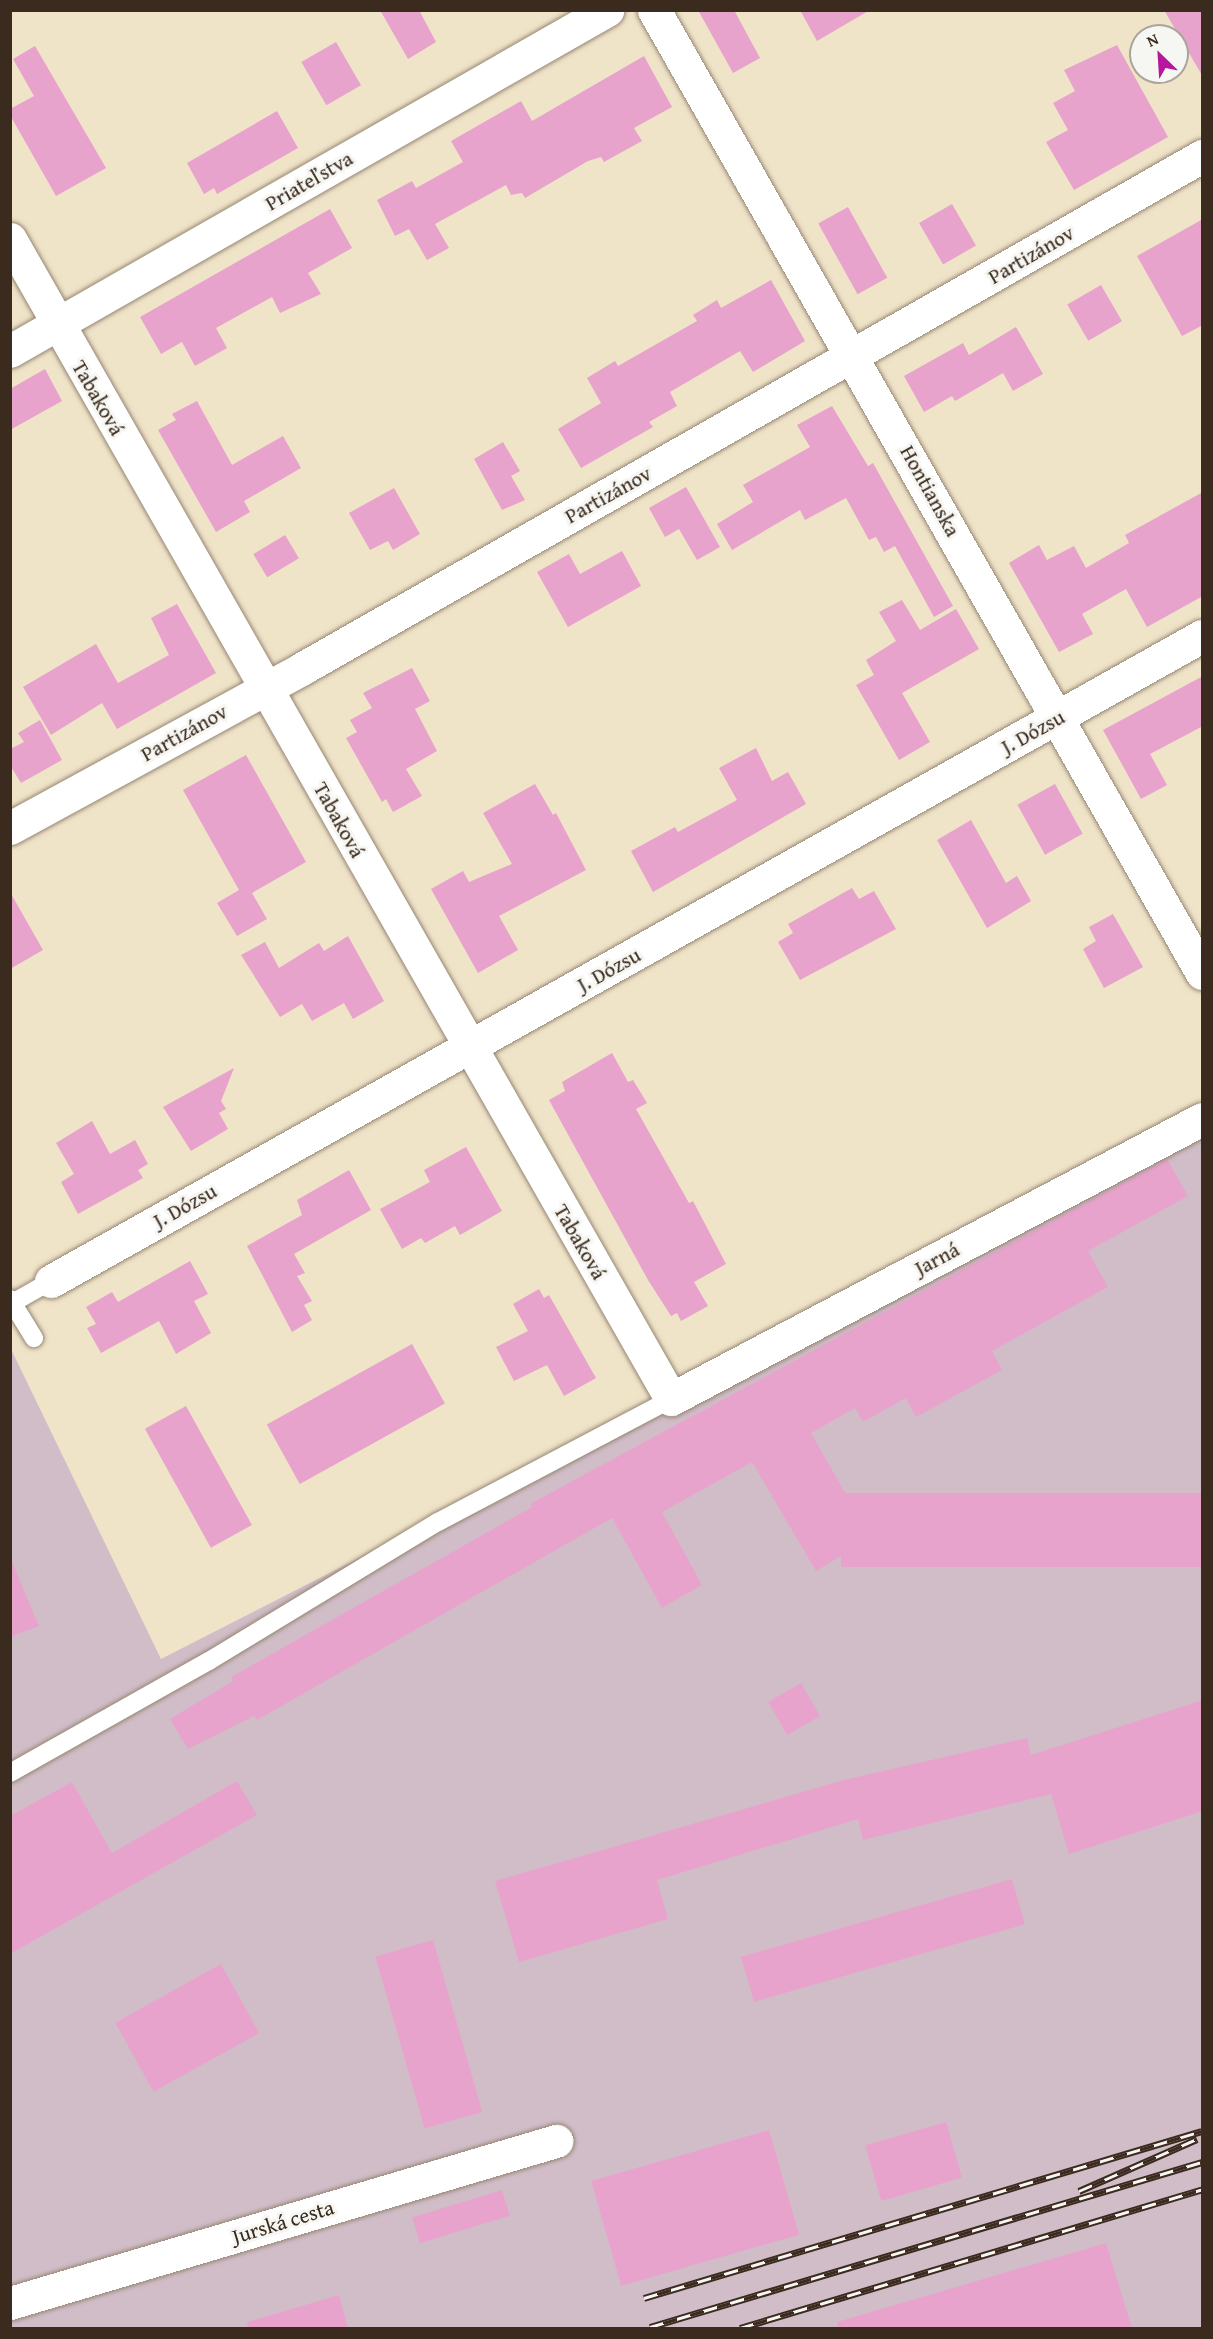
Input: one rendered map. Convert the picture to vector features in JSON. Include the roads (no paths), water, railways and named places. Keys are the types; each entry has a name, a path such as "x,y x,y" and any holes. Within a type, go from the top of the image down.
{"street":[{"name":"Priateľstva","path":"10,351 607,10"},
{"name":"Hontianska","path":"654,10 854,356 1056,719 1203,973"},
{"name":"Partizánov","path":"10,828 265,688 1203,156"},
{"name":"Tabaková","path":"10,239 468,1049 671,1399"},
{"name":"J. Dózsu","path":"51,1281 1203,636"},
{"name":"Jarná","path":"671,1399 1203,1119"},
{"name":"Jurská cesta","path":"10,2303 556,2141"}],"lane":[{"name":"J. Dózsu","path":"12,1300 51,1281"},
{"path":"12,1300 34,1338"},
{"path":"10,1773 209,1661 438,1522 671,1399"}],"railway":[{"path":"644,2298 1202,2131"},
{"path":"1079,2191 1197,2139"},
{"path":"650,2327 1202,2162"},
{"path":"740,2328 1202,2189"}]}
